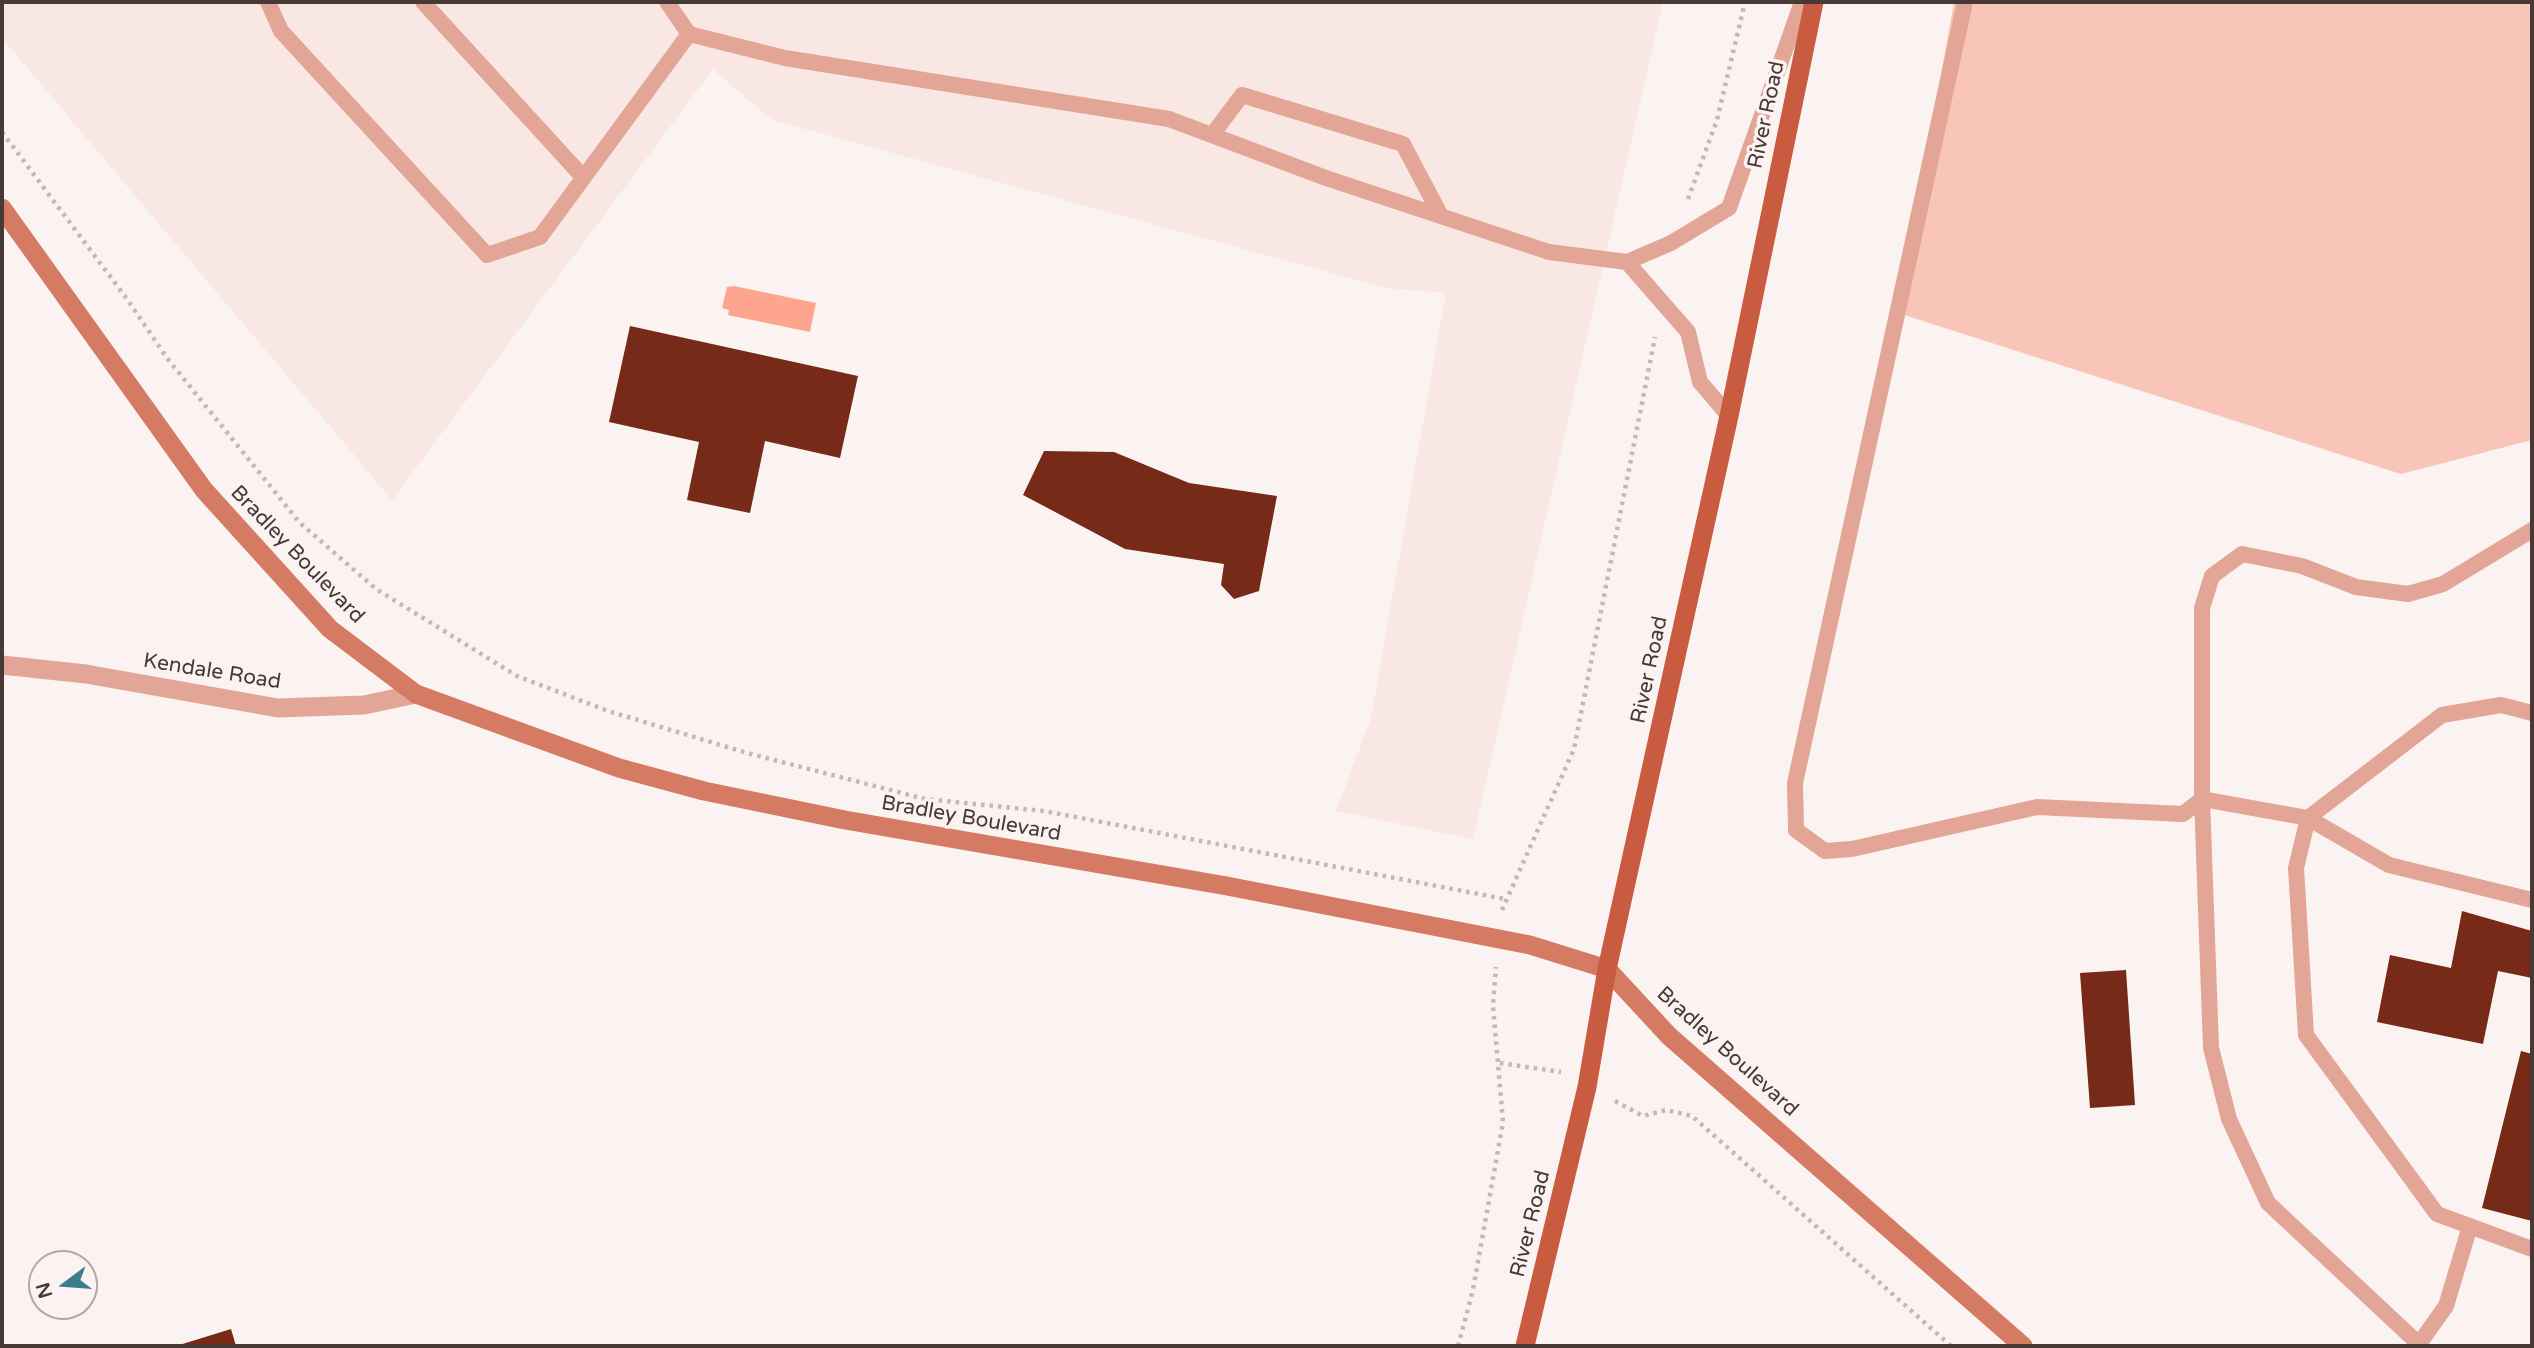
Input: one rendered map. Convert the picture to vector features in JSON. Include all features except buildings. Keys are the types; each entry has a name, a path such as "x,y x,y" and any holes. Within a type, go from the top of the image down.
{"main road":[{"name":"River Road","path":"1525,1346 1587,1087 1607,969 1729,415 1814,2"},
{"name":"Bradley Boulevard","path":"2,208 204,490 330,629 416,694 619,768 704,791 861,823 1227,886 1530,945 1607,969 1670,1036 2023,1346"}],"street":[{"name":"Kendale Road","path":"2,665 86,674 278,708 364,705 416,694"}],"lane":[{"path":"268,2 281,31 487,255 540,237 689,34"},
{"path":"423,2 583,177"},
{"path":"667,2 689,34 785,58 1169,119 1326,178 1549,252 1627,262 1677,239 1729,208 1802,2"},
{"path":"1965,2 1795,783 1797,830 1825,852 1852,849 2037,807 2183,814 2202,799 2308,818 2389,865 2532,900"},
{"path":"1212,135 1242,95 1404,144 1441,216"},
{"path":"1627,262 1688,332 1700,382 1729,415"},
{"path":"2470,1226 2446,1306 2420,1345 2268,1203 2229,1119 2211,1048 2202,799 2202,608 2212,576 2242,554 2302,566 2356,587 2408,594 2443,584 2532,530"},
{"path":"2532,713 2501,705 2442,715 2308,818 2296,868 2306,1035 2437,1214 2532,1249"}],"path":[{"path":"1677,239 1682,215 1717,120 1745,2"},
{"path":"2,132 127,299 167,358 300,523 376,589 517,676 608,710 747,753 925,799 1044,811 1505,899"},
{"path":"1458,1346 1473,1290 1503,1122 1493,1006 1505,899 1574,749 1663,303"},
{"path":"1500,1063 1555,1069 1643,1116 1666,1110 1692,1116 1951,1346"}],"shaded area":[{"path":"2,2 1663,2 1473,839 1336,811 1371,718 1446,293 1386,288 772,120 713,69 392,500 2,38"},
{"path":"1954,2 2532,2 2532,440 2401,474 1898,313"},
{"path":"734,286 816,303 810,332 728,315 729,310 722,308 727,287"}]}
